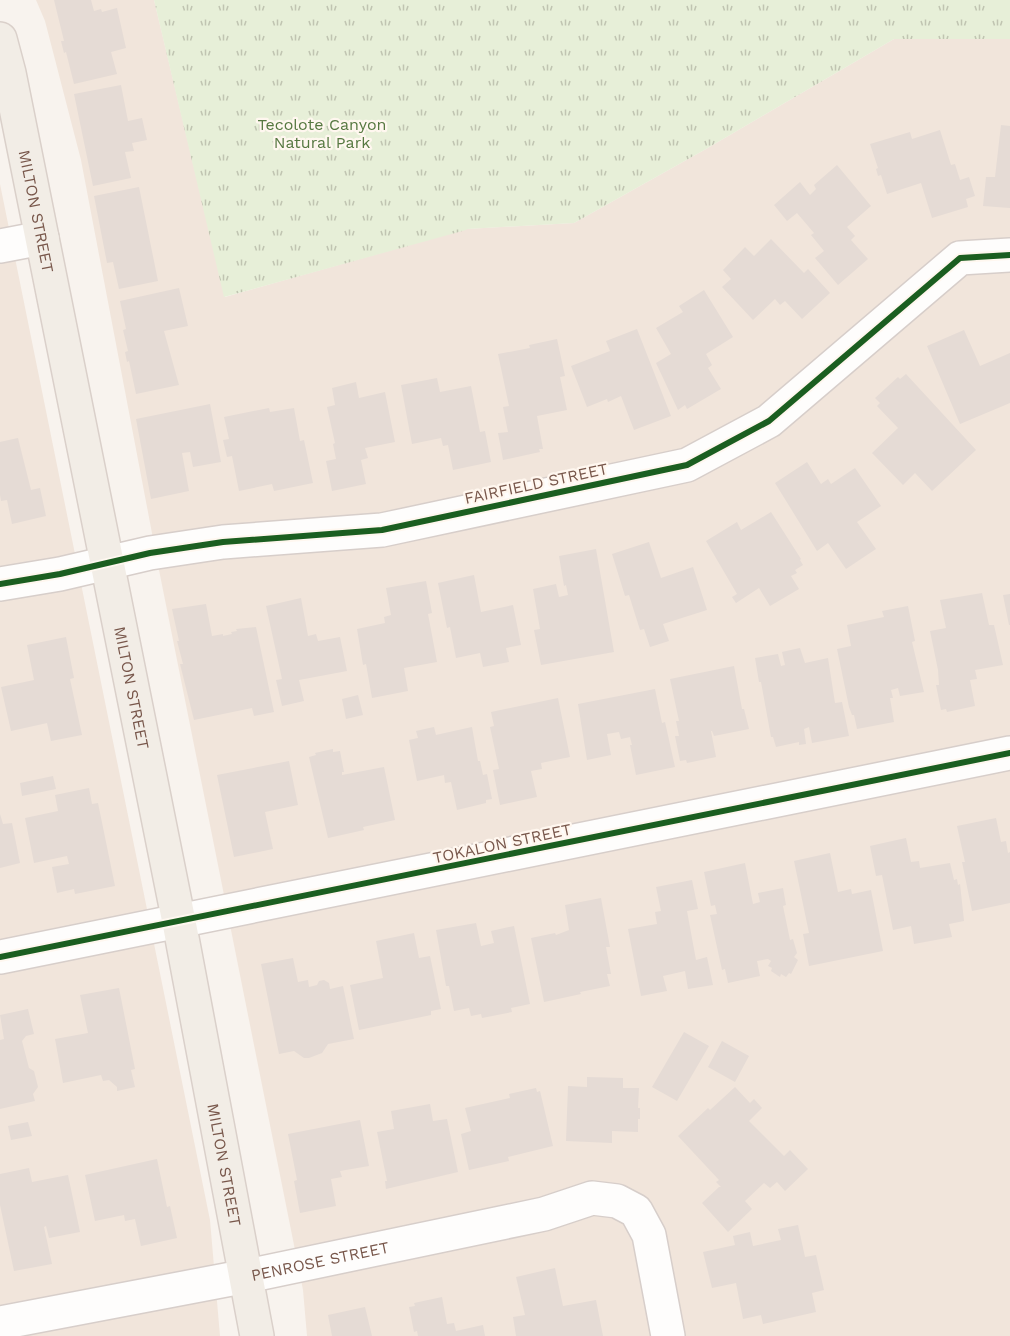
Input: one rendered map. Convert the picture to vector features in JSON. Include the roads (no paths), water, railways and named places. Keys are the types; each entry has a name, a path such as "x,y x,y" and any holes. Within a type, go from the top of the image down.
{"main road":[{"name":"MILTON STREET","path":"0,39 9,73 179,922 247,1276 256,1336"}],"street":[{"path":"0,246 42,238"},
{"name":"FAIRFIELD STREET","path":"0,584 107,564 150,553 224,542 382,530 687,465 769,421 960,258 1010,255"},
{"name":"TOKALON STREET","path":"0,957 1010,753"},
{"name":"PENROSE STREET","path":"0,1323 247,1276 544,1214 592,1198 616,1201 636,1211 649,1235 668,1336"}],"park label":[{"name":"Tecolote Canyon Natural Park","path":"322,133"}]}
